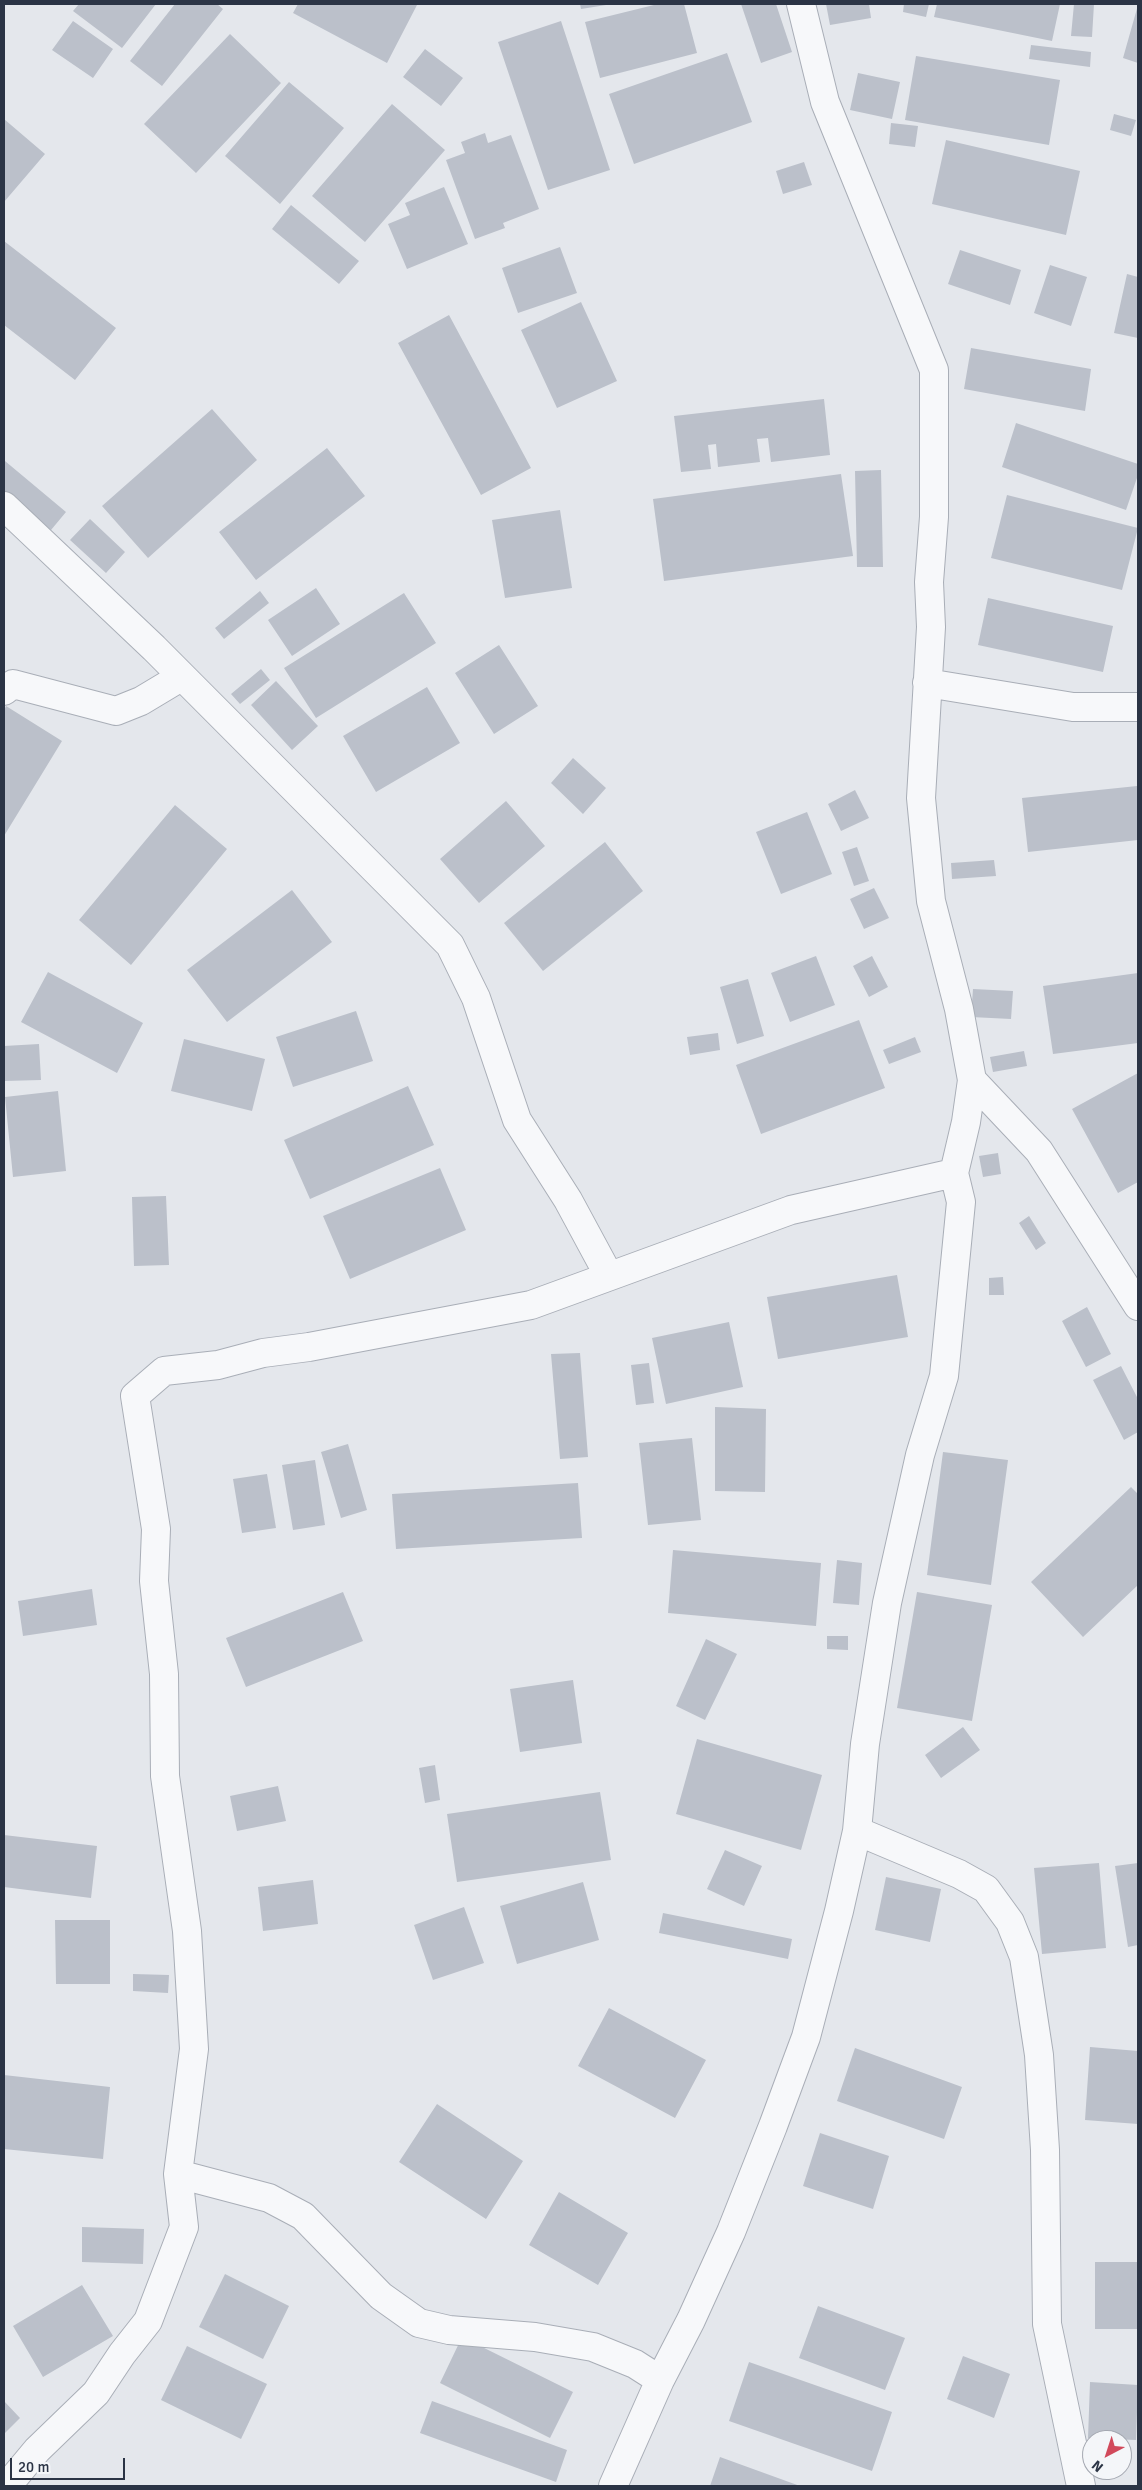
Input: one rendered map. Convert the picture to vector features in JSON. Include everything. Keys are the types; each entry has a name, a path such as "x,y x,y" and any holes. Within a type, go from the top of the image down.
{"street":[{"path":"613,2486 660,2380 691,2320 731,2232 773,2126 806,2037 839,1911 857,1831 865,1744 887,1603 920,1455 944,1376 961,1202 954,1173 966,1122 972,1080 959,1009 931,901 921,798 931,627 929,582 934,517 934,370 825,102 801,4"},
{"path":"4,506 182,677 450,944 476,998 517,1120 568,1200 609,1276"},
{"path":"4,691 14,684 116,711 141,701 182,677"},
{"path":"927,683 1073,707 1138,707"},
{"path":"972,1080 1039,1151 1138,1306"},
{"path":"7,2486 37,2450 96,2393 122,2354 148,2321 184,2227 178,2174 193,2040 187,1931 165,1776 164,1674 154,1581 156,1529 135,1396 164,1371 218,1365 263,1354 531,1304 791,1210 954,1173"},
{"path":"857,1831 959,1874 986,1889 1010,1922 1024,1957 1039,2055 1045,2150 1047,2324 1081,2486"},
{"path":"178,2174 269,2198 303,2216 381,2296 419,2323 448,2330 535,2337 593,2347 635,2364 660,2380"}],"building":[{"path":"79,4 156,4 122,48 73,11"},
{"path":"175,4 217,4 223,9 162,86 130,61"},
{"path":"298,4 417,5 387,63 293,13"},
{"path":"580,4 606,4 606,5 581,9"},
{"path":"658,4 684,4 697,53 600,78 585,22"},
{"path":"741,4 776,4 792,52 761,63"},
{"path":"826,4 869,4 871,18 830,25"},
{"path":"904,4 929,4 926,17 903,12"},
{"path":"937,4 1060,4 1052,41 934,17"},
{"path":"1074,4 1094,4 1092,37 1071,36"},
{"path":"1138,5 1138,63 1123,58"},
{"path":"73,21 113,49 93,78 52,50"},
{"path":"561,21 610,170 548,190 498,42"},
{"path":"230,34 281,83 196,173 144,124"},
{"path":"1031,45 1091,52 1090,67 1029,59"},
{"path":"425,49 463,78 441,106 403,77"},
{"path":"727,53 752,122 634,164 609,94"},
{"path":"916,56 1060,80 1049,145 905,120"},
{"path":"858,73 900,82 892,119 850,110"},
{"path":"289,82 344,128 280,204 225,156"},
{"path":"392,104 445,150 365,242 312,196"},
{"path":"1114,114 1136,120 1131,136 1110,130"},
{"path":"4,119 45,154 4,202"},
{"path":"891,123 918,126 915,147 889,144"},
{"path":"485,133 488,143 511,135 539,209 503,223 505,228 475,239 446,160 465,153 461,142"},
{"path":"946,140 1080,171 1066,235 932,204"},
{"path":"804,162 812,185 783,194 776,171"},
{"path":"444,187 468,244 407,269 388,224 410,215 405,203"},
{"path":"291,205 359,261 339,284 272,229"},
{"path":"4,241 116,328 75,380 4,325"},
{"path":"560,247 577,293 518,313 502,268"},
{"path":"960,250 1021,270 1010,305 948,284"},
{"path":"1050,265 1087,277 1071,326 1034,313"},
{"path":"1127,274 1138,277 1138,338 1114,333"},
{"path":"581,302 617,381 557,408 521,330"},
{"path":"449,315 531,468 481,495 398,343"},
{"path":"971,348 1091,369 1085,411 964,389"},
{"path":"824,399 830,455 771,462 768,438 757,439 760,462 718,467 716,444 708,445 711,469 681,472 674,416"},
{"path":"212,409 257,460 148,558 102,506"},
{"path":"1016,423 1138,464 1138,475 1126,510 1002,467"},
{"path":"327,448 365,496 256,580 219,532"},
{"path":"5,461 66,512 51,530 4,491"},
{"path":"881,470 883,567 857,567 855,471"},
{"path":"841,474 853,556 664,581 653,499"},
{"path":"1007,495 1138,528 1122,590 991,558"},
{"path":"560,510 572,588 505,598 492,520"},
{"path":"90,519 125,552 106,573 70,540"},
{"path":"316,588 340,624 292,656 268,620"},
{"path":"260,591 269,603 224,639 215,628"},
{"path":"404,593 436,643 316,718 284,668"},
{"path":"988,598 1113,626 1103,672 978,645"},
{"path":"499,645 538,706 494,734 455,673"},
{"path":"261,669 270,680 240,704 231,694"},
{"path":"276,681 318,726 292,750 251,705"},
{"path":"427,687 460,743 376,792 343,736"},
{"path":"6,706 62,741 4,836 4,711"},
{"path":"573,758 606,788 583,814 551,783"},
{"path":"1137,786 1138,840 1028,852 1022,798"},
{"path":"855,790 869,818 841,831 828,804"},
{"path":"506,801 545,846 479,903 440,859"},
{"path":"175,805 227,849 131,965 79,920"},
{"path":"807,812 832,874 781,894 756,832"},
{"path":"605,842 643,891 543,971 504,923"},
{"path":"857,847 869,881 854,886 842,852"},
{"path":"994,860 996,876 952,879 951,863"},
{"path":"874,888 889,918 864,929 850,899"},
{"path":"292,890 332,942 227,1022 187,970"},
{"path":"816,956 835,1005 790,1022 771,973"},
{"path":"872,956 888,987 869,997 853,966"},
{"path":"48,972 143,1023 117,1073 21,1022"},
{"path":"1138,973 1138,1043 1053,1054 1043,986"},
{"path":"748,979 764,1036 737,1044 720,987"},
{"path":"973,989 1013,991 1011,1019 971,1017"},
{"path":"356,1011 373,1061 293,1087 276,1037"},
{"path":"859,1020 885,1088 761,1134 736,1065"},
{"path":"718,1033 720,1050 690,1055 687,1037"},
{"path":"915,1037 921,1052 889,1064 883,1050"},
{"path":"184,1039 265,1059 252,1111 171,1091"},
{"path":"39,1044 41,1080 4,1081 4,1046"},
{"path":"1024,1051 1027,1066 993,1072 990,1057"},
{"path":"1138,1073 1138,1182 1118,1193 1072,1109"},
{"path":"408,1086 434,1145 310,1199 284,1140"},
{"path":"58,1091 66,1171 13,1177 5,1097"},
{"path":"998,1153 1001,1174 983,1177 979,1156"},
{"path":"440,1168 466,1230 350,1279 323,1216"},
{"path":"166,1196 169,1265 134,1266 132,1197"},
{"path":"1029,1216 1046,1243 1036,1250 1019,1223"},
{"path":"897,1275 908,1337 778,1359 767,1297"},
{"path":"1003,1277 1004,1295 989,1295 989,1278"},
{"path":"1087,1307 1111,1354 1086,1367 1062,1321"},
{"path":"729,1322 743,1387 666,1404 652,1338"},
{"path":"580,1353 588,1457 560,1459 551,1354"},
{"path":"649,1363 654,1403 636,1405 631,1365"},
{"path":"1121,1366 1138,1399 1138,1432 1124,1440 1093,1380"},
{"path":"715,1407 766,1409 765,1492 715,1491"},
{"path":"692,1438 701,1520 648,1525 639,1443"},
{"path":"348,1444 367,1510 341,1518 321,1452"},
{"path":"943,1452 1008,1460 991,1585 927,1575"},
{"path":"315,1460 325,1525 293,1530 282,1465"},
{"path":"267,1474 276,1528 242,1533 233,1479"},
{"path":"578,1483 582,1538 396,1549 392,1494"},
{"path":"1131,1487 1138,1494 1138,1585 1083,1637 1031,1582"},
{"path":"673,1550 821,1563 816,1626 668,1613"},
{"path":"837,1560 862,1563 859,1605 833,1603"},
{"path":"92,1589 97,1625 23,1636 18,1601"},
{"path":"343,1592 363,1641 246,1687 226,1638"},
{"path":"917,1592 992,1605 972,1721 897,1708"},
{"path":"827,1636 848,1636 848,1650 827,1649"},
{"path":"706,1639 737,1654 705,1720 676,1706"},
{"path":"573,1680 582,1743 520,1752 510,1689"},
{"path":"963,1727 980,1750 941,1778 925,1755"},
{"path":"697,1739 822,1775 801,1850 676,1814"},
{"path":"435,1765 440,1800 425,1803 419,1768"},
{"path":"278,1786 286,1821 237,1831 230,1796"},
{"path":"600,1792 611,1860 457,1882 447,1814"},
{"path":"4,1835 97,1846 91,1898 4,1887"},
{"path":"725,1850 762,1866 744,1906 707,1889"},
{"path":"1099,1863 1106,1948 1042,1954 1034,1868"},
{"path":"1138,1863 1138,1945 1128,1947 1115,1866"},
{"path":"886,1877 941,1889 930,1942 875,1930"},
{"path":"313,1880 318,1924 263,1931 258,1887"},
{"path":"583,1882 599,1940 517,1964 500,1906"},
{"path":"464,1907 484,1963 433,1980 414,1925"},
{"path":"663,1913 792,1939 788,1959 659,1933"},
{"path":"55,1920 110,1920 110,1984 56,1984"},
{"path":"133,1974 169,1975 168,1993 133,1991"},
{"path":"609,2008 706,2060 675,2118 578,2066"},
{"path":"1090,2047 1138,2051 1138,2124 1085,2120"},
{"path":"855,2048 962,2087 944,2139 837,2101"},
{"path":"4,2075 110,2087 103,2159 4,2149"},
{"path":"437,2104 523,2161 486,2219 399,2162"},
{"path":"820,2133 889,2156 873,2209 803,2186"},
{"path":"559,2192 628,2233 598,2285 529,2245"},
{"path":"82,2227 144,2229 143,2264 82,2262"},
{"path":"1095,2262 1138,2262 1138,2329 1095,2329"},
{"path":"225,2274 289,2306 263,2359 199,2327"},
{"path":"82,2285 113,2336 43,2377 13,2326"},
{"path":"818,2306 905,2338 885,2390 799,2358"},
{"path":"462,2337 573,2392 550,2438 440,2383"},
{"path":"187,2346 267,2384 241,2439 161,2400"},
{"path":"963,2356 1010,2374 994,2418 947,2399"},
{"path":"749,2362 892,2412 872,2471 729,2421"},
{"path":"1090,2382 1138,2385 1136,2440 1132,2440 1132,2430 1088,2430"},
{"path":"4,2401 20,2418 4,2434"},
{"path":"432,2401 567,2450 556,2482 420,2433"},
{"path":"720,2457 800,2486 710,2486"}]}
